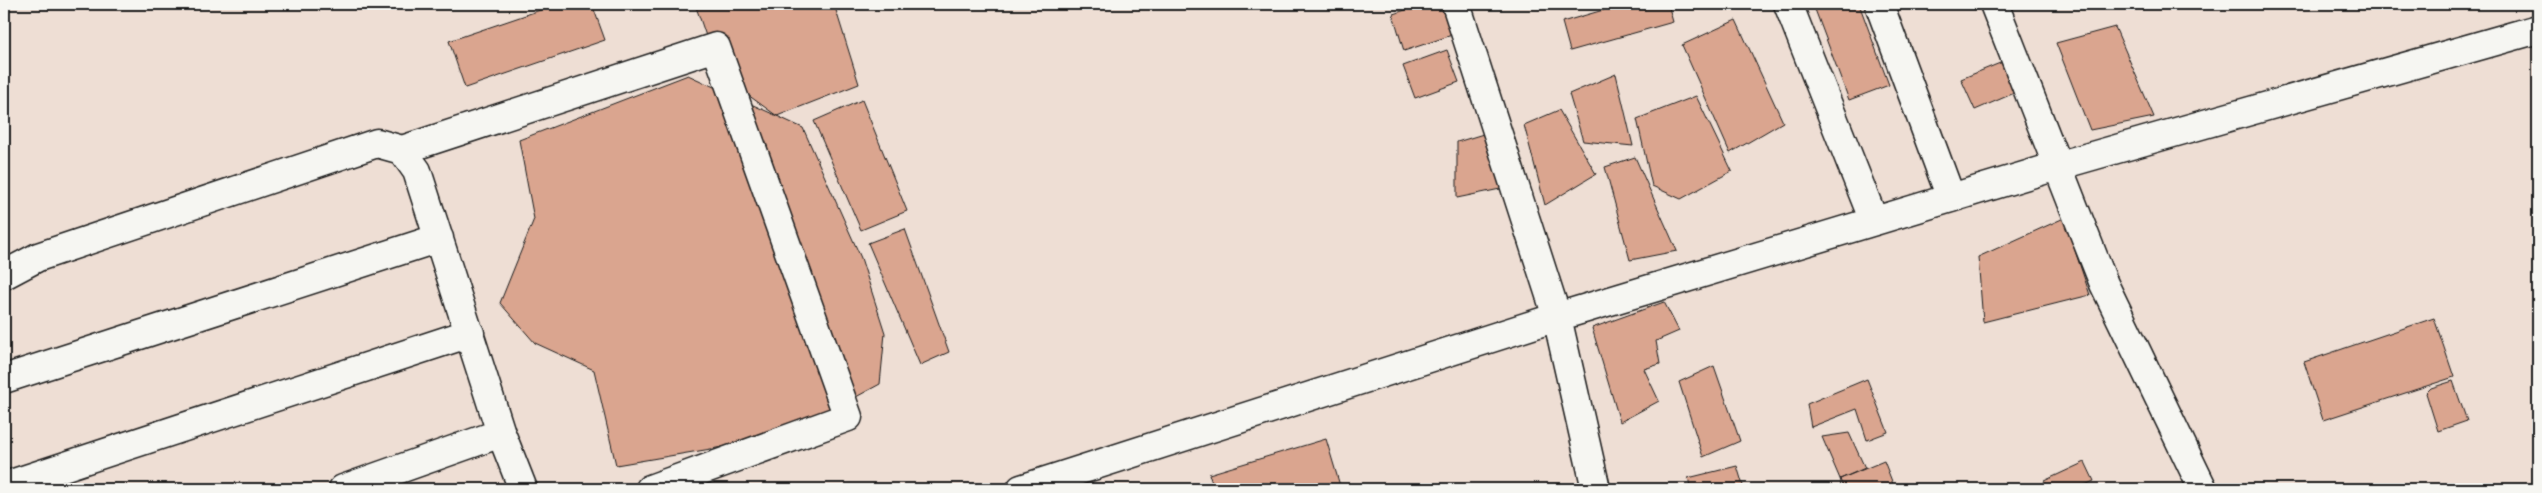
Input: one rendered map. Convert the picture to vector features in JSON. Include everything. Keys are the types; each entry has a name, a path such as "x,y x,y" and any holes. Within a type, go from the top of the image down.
{"street":[{"path":"1456,4 1557,316 1596,489"},
{"path":"1788,4 1874,221"},
{"path":"1879,4 1952,198"},
{"path":"1994,4 2104,284 2203,489"},
{"path":"1021,489 1557,316 2057,166 2538,29"},
{"path":"4,275 38,258 377,143 402,150 716,47 848,417 650,489"},
{"path":"402,150 417,171 502,433 523,489"},
{"path":"4,379 439,238"},
{"path":"9,479 470,333"},
{"path":"343,489 502,433"}],"building":[{"path":"558,4 592,4 605,40 465,88 449,41"},
{"path":"695,4 834,4 859,84 777,116 719,74"},
{"path":"1424,4 1449,4 1458,33 1404,51 1393,14"},
{"path":"1624,4 1668,4 1673,22 1570,51 1562,22"},
{"path":"1813,4 1859,4 1889,85 1849,100"},
{"path":"1736,20 1783,122 1730,153 1682,45"},
{"path":"2115,27 2154,117 2090,130 2056,43"},
{"path":"1447,50 1459,82 1415,98 1403,66"},
{"path":"2005,61 2019,91 1975,110 1961,79"},
{"path":"1616,74 1633,146 1583,141 1569,94"},
{"path":"688,75 803,128 861,258 885,333 880,384 782,437 616,465 594,370 535,343 500,303 534,219 519,140"},
{"path":"1696,96 1732,171 1681,199 1652,186 1637,119"},
{"path":"862,100 907,211 861,230 814,121"},
{"path":"1559,110 1596,174 1545,205 1524,125"},
{"path":"1490,132 1505,188 1457,198 1457,142"},
{"path":"1635,157 1677,251 1630,260 1605,167"},
{"path":"2064,218 2090,295 1983,322 1978,257"},
{"path":"905,229 949,352 920,365 868,243"},
{"path":"1664,302 1679,331 1656,341 1660,364 1644,369 1659,401 1620,422 1592,328"},
{"path":"2434,318 2454,377 2323,420 2304,362"},
{"path":"1714,366 1740,441 1703,457 1679,382"},
{"path":"1867,379 1888,432 1867,440 1857,409 1811,427 1807,404"},
{"path":"2453,381 2467,421 2438,431 2426,393 2431,388"},
{"path":"1849,433 1865,468 1840,479 1822,437"},
{"path":"1326,439 1341,489 1214,489 1209,474"},
{"path":"1884,461 1895,489 1843,489 1840,479"},
{"path":"2085,462 2094,481 2076,489 2048,489 2044,481"},
{"path":"1737,466 1744,489 1691,489 1688,478"}]}
